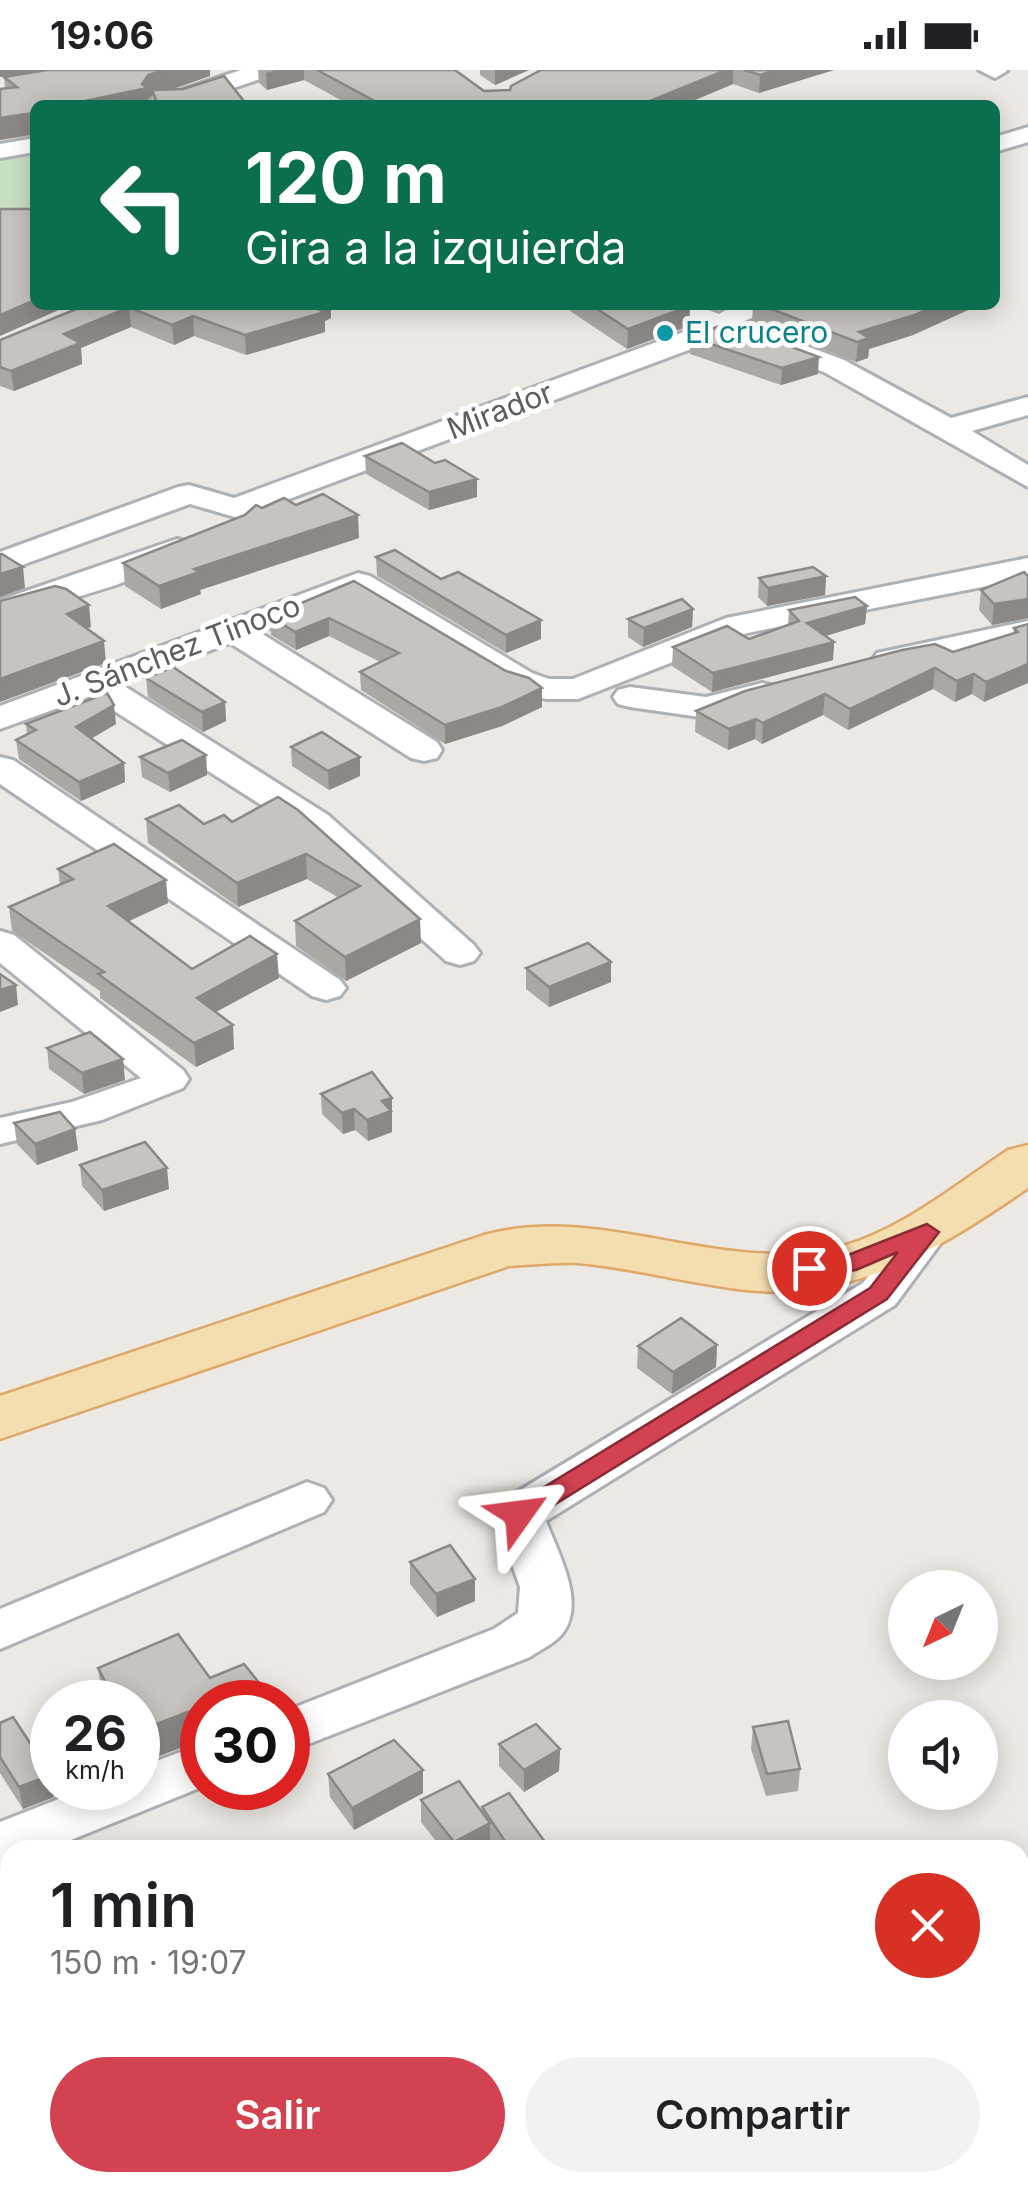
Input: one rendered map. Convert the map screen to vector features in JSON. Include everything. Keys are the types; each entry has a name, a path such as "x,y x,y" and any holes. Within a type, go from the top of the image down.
{"main road":[{"path":"0,1418 504,1248 580,1245 684,1265 772,1273 847,1264 927,1232 1028,1162"}],"street":[{"path":"178,70 205,88"},
{"path":"173,100 264,70"},
{"path":"1000,142 1028,134"},
{"path":"0,152 30,146"},
{"path":"683,310 834,366 1028,478"},
{"name":"Mirador","path":"235,508 726,326 731,316 746,310"},
{"path":"946,429 1028,406"},
{"path":"0,610 105,578 234,527 235,508 190,494 4,558"},
{"name":"J. Sánchez Tinoco","path":"0,718 358,583 520,680 546,689 578,689 738,625 1028,568"},
{"path":"231,630 424,750"},
{"path":"858,668 1028,631"},
{"path":"93,682 315,823 460,953"},
{"path":"630,697 708,708 802,683"},
{"path":"0,768 326,988"},
{"path":"0,1130 70,1115 166,1083 164,1074 5,952"},
{"path":"310,1723 512,1643 543,1622 546,1587 519,1514 878,1294 927,1232"},
{"path":"0,1630 307,1500"},
{"path":"15,1840 180,1774"}],"green space":[{"path":"30,154 30,215 0,212 0,160"}],"building":[{"path":"47,70 165,70 148,75 142,84 147,88 90,100 30,100 30,113 0,118 0,89 17,87 4,77"},
{"path":"317,70 455,70 484,91 510,90 541,70 726,70 652,100 373,100"},
{"path":"744,70 777,70 760,75"},
{"path":"224,76 243,100 156,100 152,90 183,89"},
{"path":"0,209 30,209 30,302 0,315"},
{"path":"74,310 122,310 64,334 80,343 11,371 0,367 0,340"},
{"path":"136,310 325,312 245,335 193,316 172,325"},
{"path":"599,310 679,310 628,329"},
{"path":"774,310 926,310 859,332 869,338 857,342"},
{"path":"727,323 819,357 782,368 690,337"},
{"path":"402,443 435,463 445,460 477,479 429,492 365,456"},
{"path":"323,494 358,515 194,569 199,572 159,586 123,563 245,515 256,505 262,508 284,498 296,505"},
{"path":"395,550 441,579 458,572 541,620 506,635 376,557"},
{"path":"2,554 23,567 0,574"},
{"path":"813,567 826,576 768,588 759,578"},
{"path":"1024,572 1028,576 1028,599 994,604 981,590"},
{"path":"354,581 506,671 529,678 542,688 502,707 445,725 360,672 399,653 329,618 295,632 270,616"},
{"path":"55,586 89,605 67,614 104,641 0,679 0,601"},
{"path":"855,597 867,606 807,623 834,642 713,673 673,647 727,626 749,639 799,621 789,610"},
{"path":"682,599 693,609 644,628 628,619"},
{"path":"1028,624 1028,664 986,682 974,674 957,681 935,668 850,709 825,694 763,723 756,719 729,729 696,711 745,691 902,650 935,644 953,652 1018,632 1014,628"},
{"path":"173,667 225,702 202,712 146,678"},
{"path":"107,693 114,705 76,727 124,763 79,782 16,740 36,730 26,724"},
{"path":"322,732 360,757 328,771 291,747"},
{"path":"182,740 206,755 168,773 140,757"},
{"path":"278,797 298,810 420,919 345,957 295,921 360,886 306,854 237,883 146,819 179,805 204,824 224,815 232,822"},
{"path":"114,844 166,880 108,906 192,969 250,936 277,954 197,998 233,1025 194,1043 98,974 104,972 9,907 73,879 58,869"},
{"path":"588,943 611,962 549,987 526,968"},
{"path":"0,974 16,985 0,990"},
{"path":"90,1032 123,1059 82,1073 47,1048"},
{"path":"372,1072 392,1098 382,1101 391,1111 367,1120 354,1109 342,1113 321,1094"},
{"path":"60,1112 75,1129 35,1144 14,1123"},
{"path":"145,1142 167,1168 102,1190 80,1165"},
{"path":"681,1318 717,1345 673,1372 638,1346"},
{"path":"450,1545 475,1579 436,1594 410,1562"},
{"path":"178,1634 210,1678 244,1664 257,1680 180,1680 180,1715 160,1723 160,1680 104,1680 98,1668"},
{"path":"13,1717 30,1743 30,1783 19,1787 0,1757 0,1723"},
{"path":"788,1721 800,1769 767,1774 753,1727"},
{"path":"536,1724 560,1749 524,1770 499,1744"},
{"path":"394,1740 423,1770 352,1808 328,1774"},
{"path":"459,1781 490,1823 452,1840 421,1800"},
{"path":"509,1793 544,1840 504,1840 482,1807"}],"place":[{"name":"El crucero","path":"665,333"}],"route":[{"path":"519,1514 878,1294 927,1232 847,1264 809,1268"}]}
